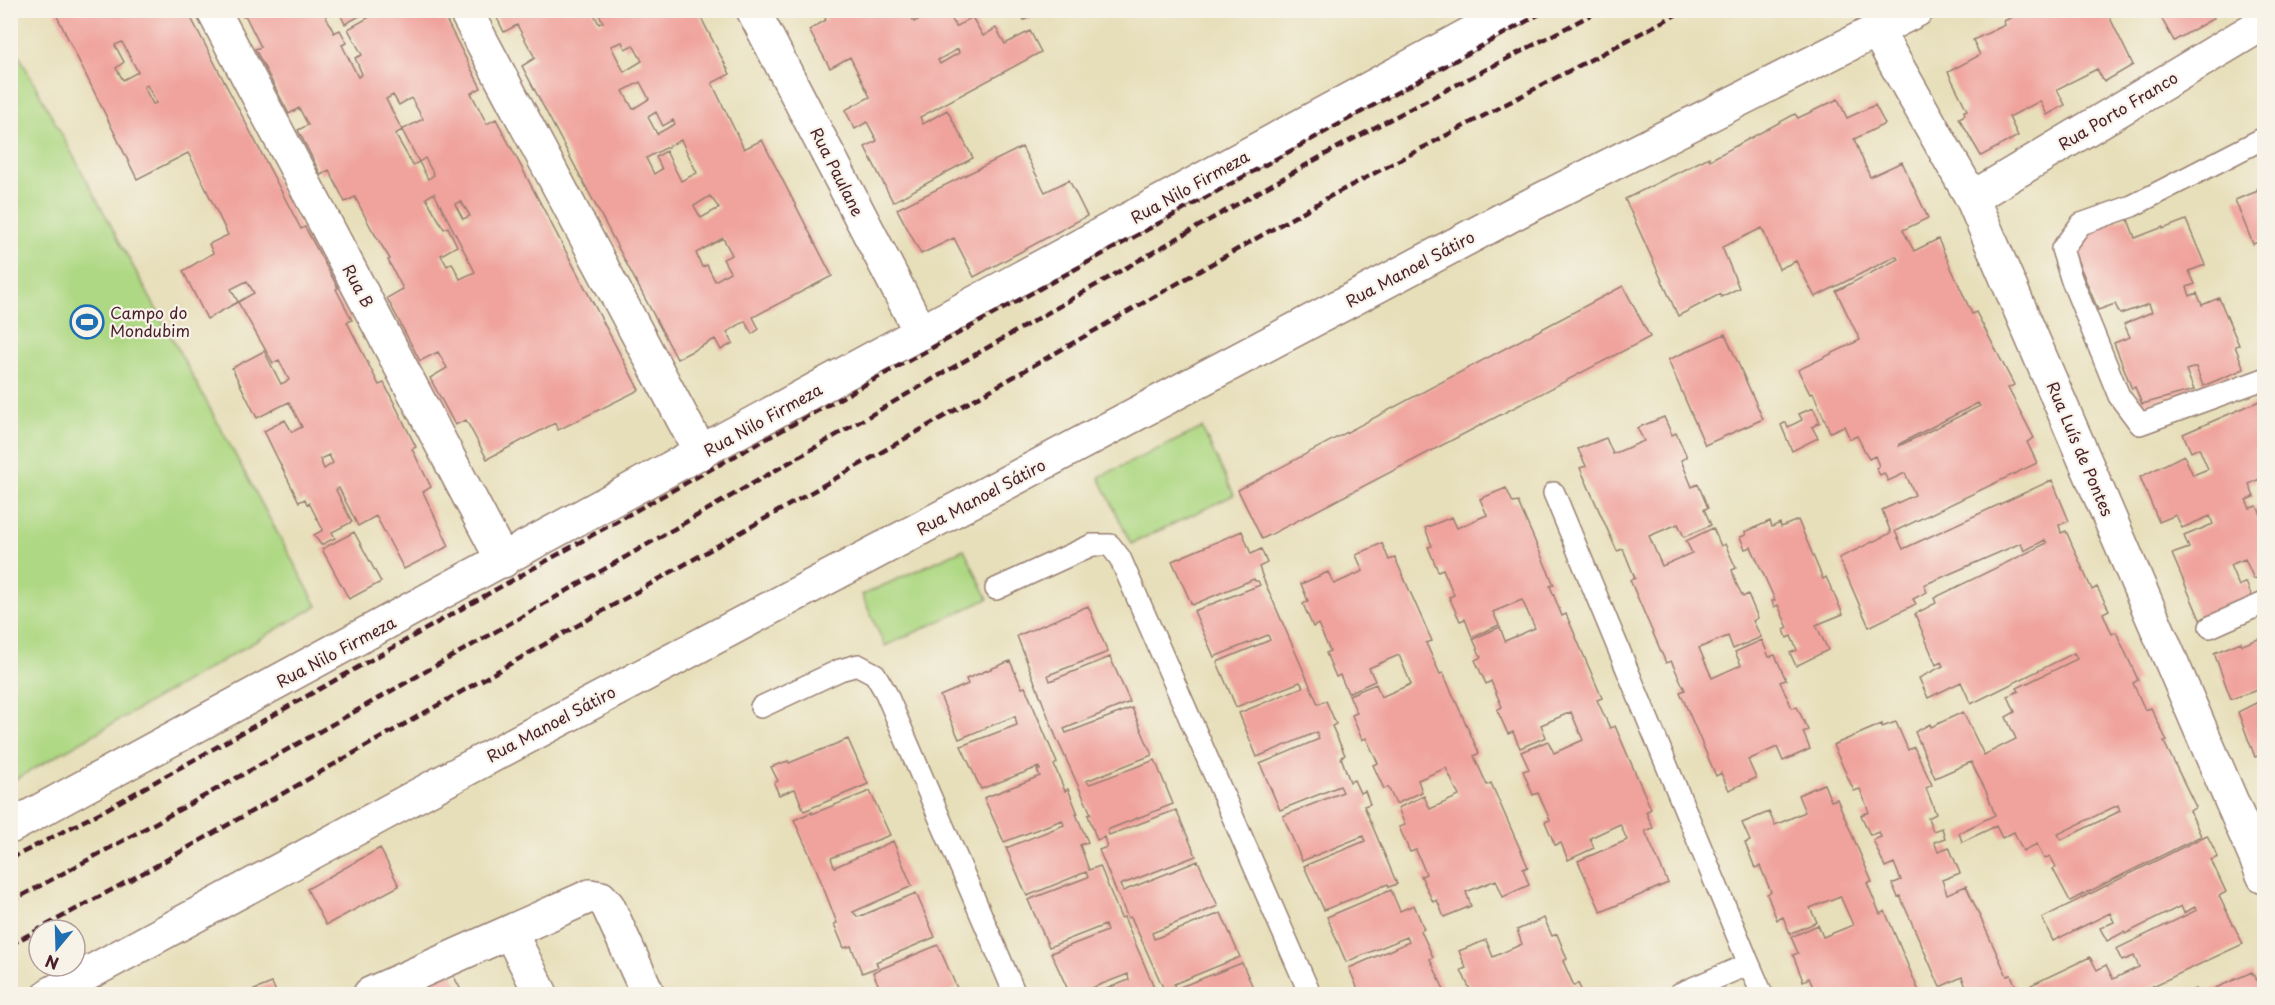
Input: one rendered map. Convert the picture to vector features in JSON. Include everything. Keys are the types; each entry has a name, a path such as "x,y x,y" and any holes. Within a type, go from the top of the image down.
{"street":[{"name":"Rua B","path":"213,10 503,561"},
{"path":"465,10 701,453"},
{"name":"Rua Paulane","path":"753,10 921,333"},
{"name":"Rua Nilo Firmeza","path":"10,827 1514,10"},
{"name":"Rua Manoel Sátiro","path":"50,994 463,771 1513,214 1917,10"},
{"name":"Rua Porto Franco","path":"1972,198 2265,23"},
{"name":"Rua Luís de Pontes","path":"1878,31 1972,198 2265,877"},
{"path":"370,994 590,896 601,898 608,906 648,994"},
{"path":"510,932 541,994"}],"lane":[{"path":"2265,138 2132,206 2081,224 2062,249 2071,278 2119,396 2140,424 2265,379"},
{"path":"1554,494 1762,994"},
{"path":"996,590 1092,545 1110,545 1120,558 1310,994"},
{"path":"2210,627 2265,603"},
{"path":"761,707 840,670 858,665 875,674 886,693 1015,994"},
{"path":"1680,994 1749,964"}],"green space":[{"name":"Campo do Mondubim","path":"10,39 317,606 11,782 10,782"},
{"path":"1202,428 1234,495 1131,544 1099,477"},
{"path":"964,549 988,599 885,646 862,595"}],"building":[{"path":"54,10 187,10 301,229 305,227 338,288 336,289 352,320 347,322 379,385 384,383 416,447 412,449 431,487 423,492 449,546 404,569 376,516 358,526 339,488 336,490 352,522 332,532 335,538 321,545 314,535 323,530 309,503 307,504 305,499 299,502 264,431 285,420 292,432 302,427 289,402 257,418 232,368 264,351 281,384 289,380 279,360 273,363 238,302 207,319 183,271 213,253 209,244 228,235 194,164 188,153 137,179","holes":["122,42 138,72 123,80 116,68 124,62 115,45","147,85 156,103 153,104 144,87","247,281 254,293 238,302 231,289","329,455 333,463 324,469 320,459"]},
{"path":"239,10 328,10 324,13 334,33 340,30 347,43 342,45 358,77 362,74 355,58 362,55 348,29 368,18 365,13 345,24 338,10 441,10 481,88 471,93 487,124 496,119 639,390 558,430 555,423 487,459 466,420 455,425 430,378 447,368 438,352 420,361 387,298 403,289 388,260 390,259 355,197 345,202 329,170 321,175 298,130 308,125 299,108 289,114 255,49 261,47 245,15 243,17","holes":["393,95 399,105 411,98 423,119 402,130 386,99","402,130 419,162 413,165 395,134","425,158 434,175 428,179 419,162","434,193 475,272 460,279 452,263 447,266 441,255 457,246 448,227 444,229 426,198","461,201 470,216 463,219 455,204"]},
{"path":"493,10 592,10 599,24 603,22 597,10 697,10 730,74 712,83 744,149 762,140 832,276 753,317 759,329 752,334 745,321 727,332 733,343 721,350 715,339 677,359 522,66 535,58 517,25 504,32","holes":["622,42 625,49 633,45 642,61 624,72 611,46","640,82 649,99 633,109 623,91","656,112 663,126 673,120 675,124 657,134 648,117","681,140 697,173 681,181 666,151 656,157 662,169 654,174 646,158","710,196 719,208 701,218 694,206","723,238 732,255 723,259 730,272 715,281 707,265 702,267 696,253"]},
{"path":"821,10 908,10 914,22 937,10 947,10 956,27 972,17 983,36 996,28 1005,44 1030,31 1041,52 920,117 923,124 947,110 973,158 893,202 865,147 877,141 867,122 855,129 845,110 870,97 850,57 830,68 809,30 826,20","holes":["958,49 959,53 940,64 938,60"]},
{"path":"1019,10 1044,10 1024,20"},
{"path":"2026,10 2106,10 2133,65 2104,82 2097,69 2057,89 2065,105 2047,115 2040,101 2009,117 2018,136 1981,156 1959,118 1965,115 1964,111 1967,110 1948,72 1980,55 1973,40 2005,25 2004,21"},
{"path":"2157,10 2210,10 2214,18 2174,41"},
{"path":"1838,99 1847,118 1875,105 1885,124 1854,139 1870,177 1902,162 1928,218 1903,230 1914,251 1938,239 1972,314 1976,312 2014,385 2008,388 2034,438 2027,442 2037,463 1895,531 1903,549 2052,480 2069,521 2059,525 2061,533 2066,531 2092,590 2097,587 2109,610 2103,613 2112,634 2116,632 2138,680 2133,683 2145,710 2151,708 2167,741 2164,742 2196,807 2190,811 2201,836 2070,901 2053,869 2056,867 2050,856 2044,859 2037,844 2023,851 2014,832 2002,838 1996,826 1962,842 1959,833 1995,815 1986,791 1971,762 1935,778 1915,732 1963,712 1984,755 2016,739 2006,717 2015,712 2008,696 2019,691 2017,688 2077,659 2074,653 1971,704 1961,682 1928,698 1919,678 1943,666 1941,662 1936,665 1915,614 1936,603 1934,598 2047,543 2045,540 2024,551 2021,543 1924,585 1927,592 1913,599 1916,604 1869,627 1839,558 1891,533 1882,510 1915,495 1905,473 1888,481 1884,473 1880,475 1876,468 1879,466 1875,456 1869,459 1857,436 1850,439 1844,426 1830,432 1813,393 1810,394 1798,370 1860,340 1836,291 1898,259 1896,256 1815,297 1796,261 1779,269 1762,228 1722,247 1739,288 1721,297 1720,294 1678,316 1625,199 1709,157 1710,160 1795,114 1798,118","holes":["1978,403 1980,406 1899,446 1899,444","2118,805 2120,811 2061,840 2058,834"]},
{"path":"1022,147 1045,192 1069,180 1087,216 974,277 954,238 921,254 897,209"},
{"path":"2264,186 2264,240 2253,244 2235,200 2258,191 2257,189"},
{"path":"2127,217 2135,238 2186,220 2205,265 2189,271 2195,284 2187,287 2190,296 2197,293 2202,305 2219,298 2239,345 2235,346 2244,369 2203,386 2196,367 2186,370 2194,390 2142,404 2135,387 2132,389 2114,343 2130,337 2124,324 2152,312 2149,304 2120,314 2115,304 2098,310 2069,240"},
{"path":"1623,286 1650,337 1262,539 1238,490"},
{"path":"1725,334 1763,419 1705,445 1668,360"},
{"path":"2264,399 2264,477 2249,484 2254,497 2246,500 2250,508 2257,506 2264,518 2264,575 2254,579 2245,559 2230,565 2239,586 2246,582 2254,602 2202,624 2172,554 2189,548 2184,536 2213,524 2210,516 2182,528 2176,515 2159,522 2140,477 2184,455 2193,475 2208,469 2199,448 2191,452 2183,434"},
{"path":"1813,408 1820,422 1812,427 1818,438 1792,451 1781,425 1786,422 1788,427 1802,420 1799,414"},
{"path":"1664,417 1672,435 1676,433 1687,457 1681,460 1692,487 1698,484 1708,508 1704,509 1711,525 1684,537 1678,524 1649,536 1662,566 1692,553 1686,541 1713,528 1721,546 1725,544 1736,568 1732,570 1743,597 1748,594 1758,618 1753,621 1761,637 1733,649 1728,636 1699,648 1712,678 1741,665 1735,652 1762,640 1769,657 1775,655 1786,680 1780,682 1792,708 1797,707 1808,730 1803,732 1810,749 1783,761 1777,747 1748,760 1756,778 1729,790 1721,773 1716,776 1680,692 1685,690 1671,661 1666,663 1630,580 1635,578 1623,549 1617,551 1580,468 1586,466 1578,449 1606,438 1613,454 1644,441 1637,428"},
{"path":"1506,488 1513,503 1518,502 1554,585 1550,586 1562,616 1566,614 1602,698 1597,700 1610,728 1615,726 1651,809 1646,812 1653,828 1645,831 1668,883 1601,912 1578,861 1627,840 1620,824 1590,838 1594,848 1568,860 1561,843 1555,845 1545,822 1550,820 1538,793 1533,795 1523,771 1529,769 1521,752 1548,741 1554,753 1583,740 1571,712 1541,725 1546,737 1520,748 1513,732 1508,734 1497,710 1502,707 1491,681 1486,684 1475,660 1481,657 1473,639 1500,627 1505,641 1535,628 1522,600 1493,612 1499,625 1472,637 1465,619 1460,621 1449,597 1454,595 1443,569 1438,571 1428,547 1432,546 1425,528 1452,517 1457,528 1487,515 1480,499"},
{"path":"1798,520 1823,579 1826,577 1843,614 1816,625 1828,650 1796,666 1790,653 1797,650 1791,636 1787,638 1784,630 1788,628 1778,605 1774,607 1772,601 1775,600 1751,547 1745,549 1740,537 1746,535 1745,532 1770,521 1772,527 1780,523 1781,527"},
{"path":"1242,531 1251,554 1261,549 1267,563 1259,567 1263,578 1318,704 1326,701 1336,724 1332,726 1345,755 1341,757 1350,782 1354,780 1360,793 1365,791 1370,804 1364,806 1397,884 1389,887 1388,884 1324,910 1304,866 1365,841 1363,836 1302,861 1283,816 1343,792 1340,786 1280,810 1260,764 1319,739 1317,732 1257,757 1239,713 1303,687 1300,682 1236,707 1217,662 1270,640 1268,635 1214,657 1194,611 1260,585 1254,579 1192,605 1172,561"},
{"path":"354,532 381,582 349,599 322,549"},
{"path":"1382,543 1389,560 1395,558 1432,641 1426,643 1440,674 1443,673 1479,753 1474,756 1487,785 1491,783 1528,867 1523,869 1529,885 1503,897 1496,880 1466,892 1471,906 1444,917 1437,900 1433,902 1421,876 1426,874 1416,850 1410,852 1399,827 1405,825 1398,808 1424,796 1430,809 1459,796 1446,768 1418,780 1422,792 1396,804 1388,787 1384,789 1373,765 1378,763 1366,738 1362,740 1352,715 1357,713 1349,695 1376,684 1381,697 1411,684 1399,655 1369,668 1375,681 1348,693 1340,675 1336,677 1326,653 1330,651 1318,624 1313,627 1303,604 1308,601 1301,584 1328,572 1334,584 1363,571 1356,555"},
{"path":"1088,606 1108,652 1048,675 1050,681 1110,657 1130,702 1064,729 1066,733 1132,708 1152,755 1086,781 1090,784 1155,760 1173,804 1107,830 1109,835 1176,810 1196,856 1120,885 1123,891 1198,861 1218,906 1152,933 1154,939 1221,913 1240,957 1174,984 1175,989 1242,963 1256,994 1166,994 1131,917 1128,918 1116,891 1099,850 1107,847 1104,837 1097,840 1088,815 1091,814 1056,737 1017,636"},
{"path":"2264,612 2264,631 2258,614"},
{"path":"2264,637 2264,688 2231,699 2214,653 2241,642 2242,645"},
{"path":"1010,661 1022,688 1025,687 1057,763 1054,765 1065,791 1068,789 1078,814 1076,814 1088,842 1080,845 1089,870 1100,866 1121,918 1124,917 1157,994 1093,994 1129,980 1128,974 1076,994 1070,994 1051,953 1107,931 1105,925 1049,947 1028,900 1088,877 1086,872 1027,896 1006,848 1064,825 1062,820 1004,842 984,798 1040,776 1037,770 1040,770 1039,767 981,789 961,746 1017,725 1015,716 959,739 940,696 968,684 966,679"},
{"path":"2264,699 2264,754 2255,757 2238,712"},
{"path":"1896,722 1908,750 1914,747 1932,785 1926,788 1936,814 1928,818 1933,831 1942,828 1945,838 1934,842 1938,851 1949,847 1960,873 1942,880 1947,894 1966,886 2007,976 2011,975 2019,994 1962,994 1968,992 1962,977 1940,987 1900,896 1898,897 1892,884 1901,880 1894,863 1885,867 1873,840 1881,837 1879,832 1870,835 1861,815 1869,812 1860,789 1854,791 1833,745 1882,724 1882,727"},
{"path":"848,739 868,784 804,811 795,789 779,795 774,783 778,781 771,767 788,761 789,763"},
{"path":"1824,784 1831,801 1837,799 1872,882 1867,883 1880,914 1885,911 1920,994 1816,994 1809,978 1803,981 1793,955 1798,953 1791,937 1818,925 1823,937 1853,925 1840,896 1810,908 1817,922 1790,934 1783,917 1777,920 1767,894 1771,892 1760,866 1755,868 1745,843 1750,841 1742,823 1769,812 1775,825 1805,812 1798,795"},
{"path":"870,791 890,835 831,858 833,864 835,867 893,841 912,886 853,912 858,917 916,893 935,937 876,962 878,967 862,973 851,946 844,948 817,871 794,820"},
{"path":"2207,835 2218,857 2211,860 2226,892 2219,896 2243,944 2136,994 2036,994 2031,985 2090,957 2097,970 2106,965 2113,979 2139,967 2134,956 2122,961 2116,949 2197,910 2195,907 2184,913 2181,906 2107,941 2100,928 2114,922 2110,913 2053,941 2042,918"},
{"path":"380,848 399,886 326,925 307,889"},
{"path":"1391,890 1400,911 1414,905 1424,929 1421,931 1433,957 1430,959 1446,994 1417,994 1416,992 1360,994 1349,968 1409,942 1407,937 1346,962 1327,917"},
{"path":"1544,918 1552,936 1557,934 1567,959 1563,961 1574,986 1578,983 1583,994 1472,994 1461,970 1466,968 1459,951 1486,940 1493,957 1522,944 1517,930"},
{"path":"938,945 957,988 942,994 882,994 873,972"},
{"path":"450,969 463,994 421,994 416,987"},
{"path":"2252,972 2263,994 2202,994"},
{"path":"272,983 277,994 244,994"},
{"path":"2195,989 2198,994 2184,994"}],"railway":[{"path":"10,859 105,810 635,511 1547,10"},
{"path":"10,902 337,722 1308,164 1600,10"},
{"path":"10,945 154,867 1329,197 1685,10"}],"place":[{"name":"Campo do Mondubim","path":"87,322"}]}
